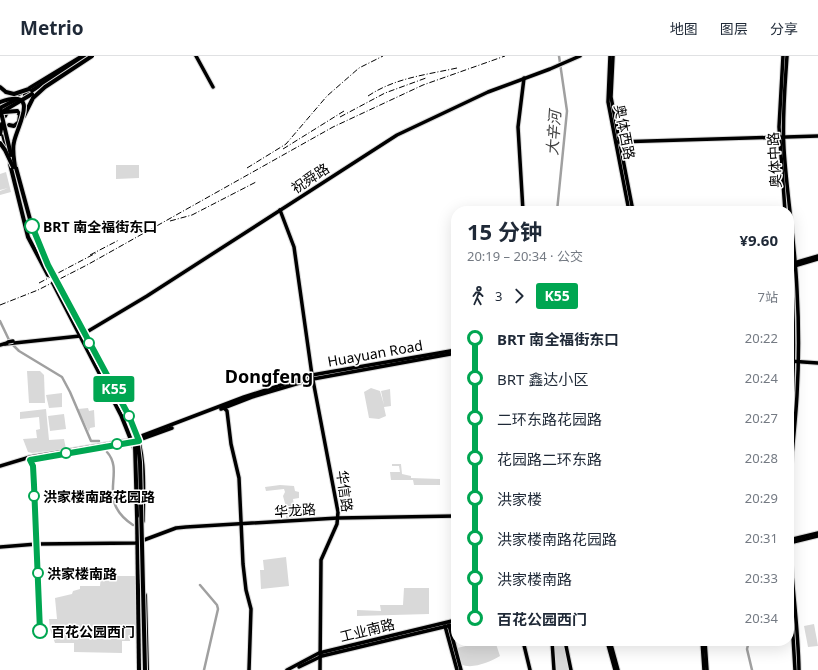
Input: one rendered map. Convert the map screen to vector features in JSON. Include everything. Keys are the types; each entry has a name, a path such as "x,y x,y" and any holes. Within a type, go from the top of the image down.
{"highway":[{"path":"0,88 12,94 21,93 51,77 83,56"},
{"path":"1,111 32,94 83,56"},
{"path":"1,111 91,56"},
{"path":"14,167 13,143 33,98 91,56"},
{"path":"69,67 74,62"},
{"path":"51,77 62,73"},
{"path":"56,80 62,73"},
{"path":"0,98 3,133"},
{"path":"23,118 25,107 21,100 14,98 1,111 0,124 14,167 28,220 39,249 131,423 142,465 145,595 144,670"},
{"path":"15,110 20,115 20,121 16,125 10,125 1,111 15,110"},
{"path":"1,111 28,225 37,249 130,427 133,444 137,516 136,525"},
{"path":"0,124 28,237 50,274"},
{"path":"0,143 14,167"},
{"path":"55,282 121,415 138,458 144,670"},
{"path":"82,334 129,416 138,439 143,517"},
{"path":"133,444 139,600 144,670"},
{"path":"139,452 144,670"},
{"path":"144,670 145,595"}],"main road":[{"path":"1,111 83,56"},
{"path":"1,111 11,109 91,56"},
{"path":"197,56 213,84 213,87 197,56"},
{"name":"祝舜路","path":"82,334 147,296 396,134 488,92 561,65 580,56"},
{"name":"奥体西路","path":"610,56 608,74 608,102 632,206"},
{"name":"奥体西路","path":"613,56 611,97 628,206"},
{"name":"奥体中路","path":"782,56 782,137 785,206"},
{"name":"奥体中路","path":"787,56 782,137 788,206"},
{"path":"523,206 518,127 524,78"},
{"path":"618,142 818,136"},
{"name":"华信路","path":"280,210 294,247 312,377 328,451 338,518 322,560 321,670"},
{"name":"奥体中路","path":"794,256 797,290 794,394"},
{"path":"795,264 818,256"},
{"path":"795,264 818,259"},
{"name":"奥体中路","path":"794,318 797,402 794,424"},
{"path":"0,346 13,342 82,334"},
{"name":"Huayuan Road","path":"0,467 120,443 133,444 138,439 224,407 244,397 312,377 451,352"},
{"path":"796,362 818,362"},
{"path":"224,407 239,478 246,590 251,609 249,670"},
{"name":"华龙路","path":"0,547 37,544 137,543 177,528 338,518 451,516"},
{"path":"794,541 818,535"},
{"name":"奥体中路","path":"794,588 797,615 799,670"},
{"name":"工业南路","path":"287,670 320,656 451,621"},
{"name":"工业南路","path":"293,670 320,656 451,625"},
{"path":"447,626 451,644"},
{"path":"447,626 451,640"},
{"path":"452,646 457,670"},
{"path":"453,646 460,670"},
{"path":"523,646 529,670"},
{"path":"552,646 554,670"},
{"path":"566,646 571,670"},
{"path":"610,646 616,670"},
{"path":"704,646 705,670"},
{"path":"794,646 795,670"}],"shaded area":[{"path":"116,165 139,165 139,178 116,179"},
{"path":"6,172 11,192 0,195 0,191 8,188 0,190 0,174"},
{"path":"27,371 40,371 44,375 45,403 29,403"},
{"path":"371,388 380,391 384,405 381,391 390,389 391,406 384,407 386,416 379,419 369,418 364,392"},
{"path":"62,393 62,407 49,408 46,395"},
{"path":"88,408 89,411 94,410 95,427 90,428 89,432 78,409"},
{"path":"46,409 49,440 64,439 66,449 32,453 28,452 23,439 37,438 36,430 40,429 39,417 20,419 20,412"},
{"path":"64,414 66,429 50,431 48,416"},
{"path":"392,464 401,464 402,474 411,476 411,478 440,479 440,485 414,485 413,480 391,480 390,472 400,472 399,466 392,466"},
{"path":"280,485 294,486 295,491 299,492 299,498 293,499 294,507 291,508 293,520 286,521 286,507 283,496 285,492 284,489 266,491 265,487"},
{"path":"286,557 289,586 261,589 260,570 264,570 263,560"},
{"path":"101,576 136,576 136,636 130,636 130,641 122,641 122,653 74,652 74,643 55,643 50,629 49,619 57,619 55,598 72,594 73,591 80,589 80,586 100,586"},
{"path":"404,588 429,588 429,614 357,616 357,610 381,611 380,605 403,605"},
{"path":"814,624 818,646 808,647 804,626"},
{"path":"466,646 497,646 500,656 486,663 475,666 465,666 461,664 457,648"},
{"path":"553,646 565,646 570,670 556,670"}],"waterway":[{"name":"大辛河","path":"558,206 567,111 559,56"},
{"path":"0,321 10,342 19,351 62,377 91,441 99,441"},
{"path":"107,452 112,460 114,469 113,496 116,506 122,516 133,525"},
{"path":"200,585 217,605 218,609 204,670"},
{"name":"大辛河","path":"748,646 747,649 752,670"}],"railway":[{"path":"247,168 286,144 327,96 359,68 383,56"},
{"path":"0,305 38,290 87,265 333,127 423,85 505,56"},
{"path":"368,96 400,81 457,68"},
{"path":"340,117 385,93 426,78"},
{"path":"283,149 344,111"},
{"path":"170,221 192,215 256,182"},
{"path":"90,255 119,240"},
{"path":"39,283 96,253"}],"bus line":[{"name":"K55","path":"32,226 48,265 101,367 129,416 139,441 30,460 33,466 40,599 40,631"}],"place":[{"name":"BRT 南全福街东口","path":"32,226"},
{"name":"洪家楼南路花园路","path":"34,496"},
{"name":"洪家楼南路","path":"38,573"},
{"name":"百花公园西门","path":"40,631"}],"district":[{"name":"Dongfeng","path":"269,376"}]}
